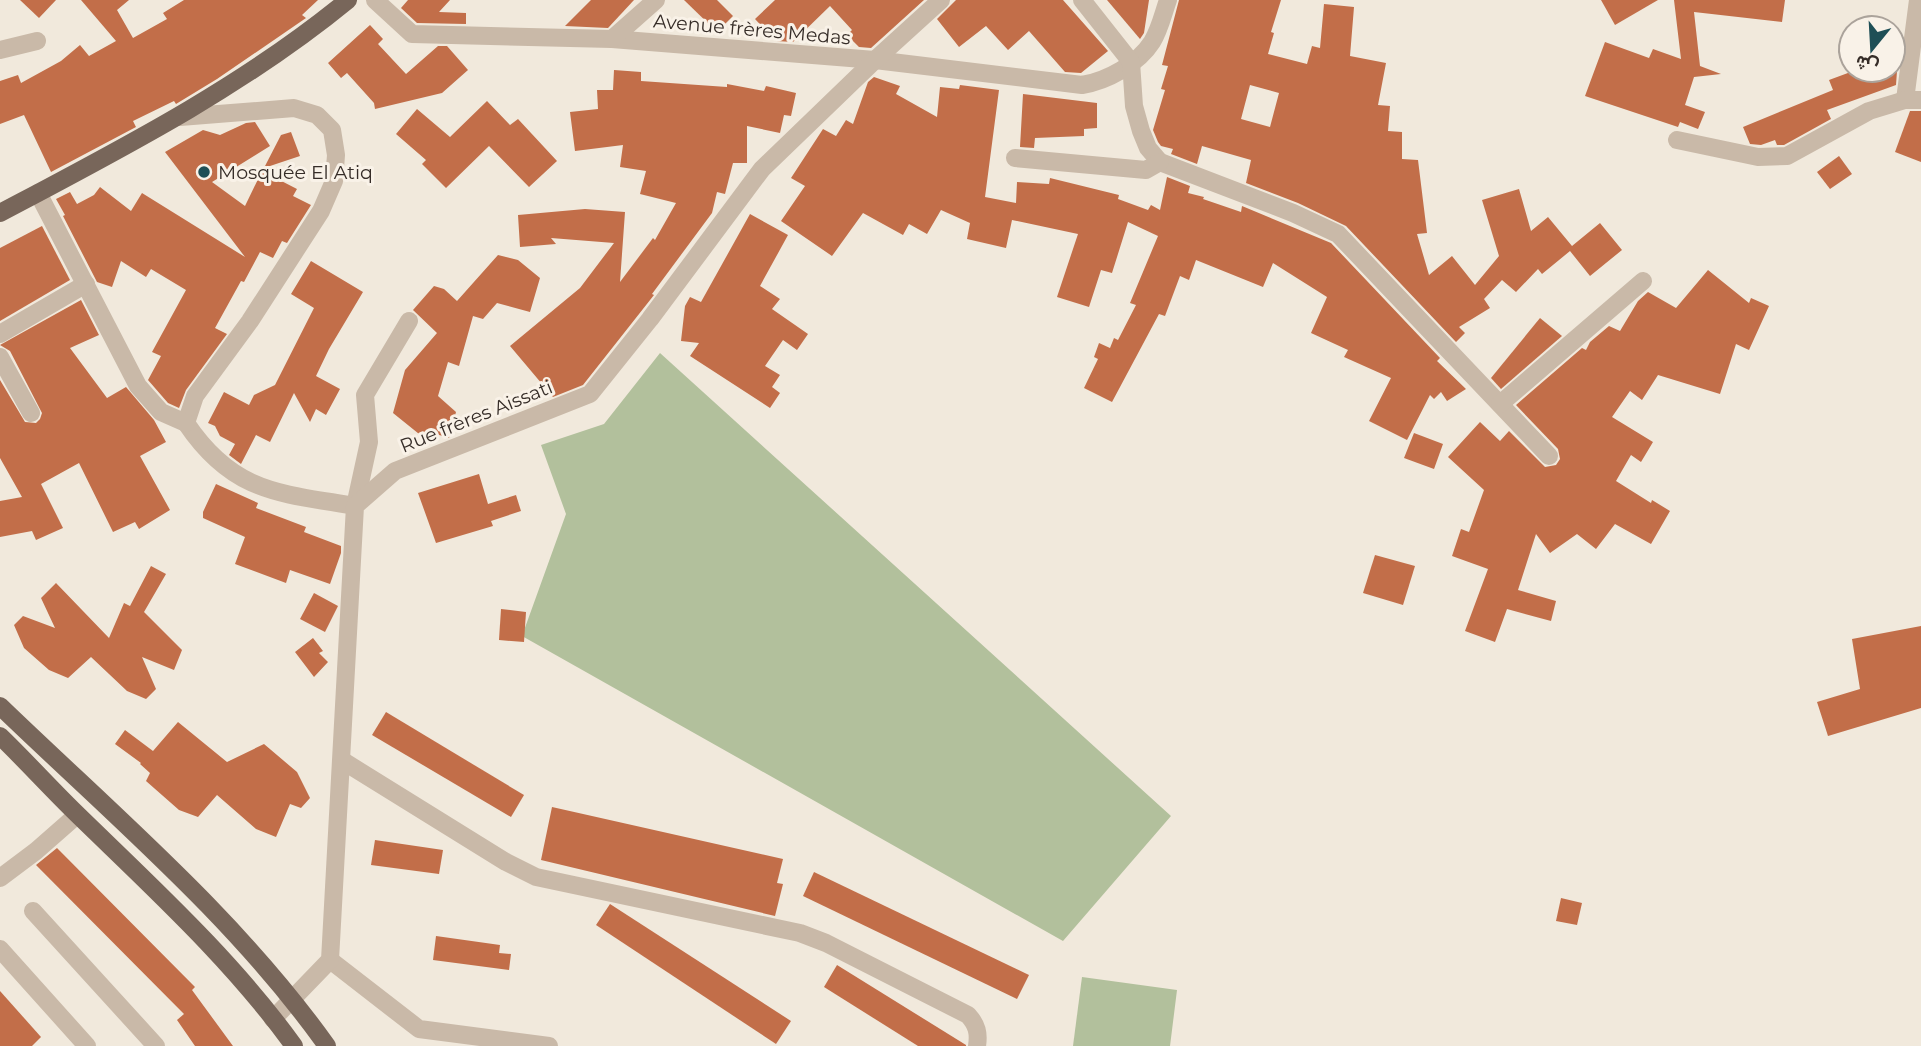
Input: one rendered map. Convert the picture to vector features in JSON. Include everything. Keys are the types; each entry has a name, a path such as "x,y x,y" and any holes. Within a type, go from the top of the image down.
{"main road":[{"path":"0,213 180,117 304,36 348,0"},
{"path":"0,706 152,849 233,933 292,1000 327,1046"},
{"path":"0,736 212,949 294,1046"}],"street":[{"name":"Avenue frères Medas","path":"375,0 412,34 612,39 875,60 1082,85 1107,78 1151,44 1168,0"},
{"path":"612,39 656,0"},
{"name":"Rue frères Aissati","path":"355,506 395,471 590,394 650,319 762,169 941,0"},
{"path":"1082,0 1131,62 1134,106 1141,131 1148,148 1160,162 1293,213 1338,234 1549,456"},
{"path":"1677,140 1758,157 1787,156 1869,111 1913,100 1918,0"},
{"path":"0,50 37,41"},
{"path":"180,117 294,108 317,115 332,130 336,155 334,181 321,211 250,321 195,396 186,423"},
{"path":"1015,158 1146,170 1160,162"},
{"path":"38,193 138,386 161,412 186,423 202,447 232,474 273,492 355,506"},
{"path":"1500,404 1643,281"},
{"path":"0,334 86,284"},
{"path":"273,1019 330,960 355,506 369,442 365,395 408,321"},
{"path":"0,357 30,412"},
{"path":"343,761 506,862 536,877 800,933 826,943 968,1015 978,1032 977,1046"},
{"path":"0,878 78,815"},
{"path":"33,911 156,1046"},
{"path":"0,949 88,1046"},
{"path":"330,960 420,1037 549,1046"}],"green space":[{"path":"660,353 1171,816 1063,941 522,636 566,514 541,445 604,424"},
{"path":"1082,977 1177,990 1170,1046 1073,1046"}],"building":[{"path":"20,0 56,0 39,18"},
{"path":"81,0 129,0 117,10 133,38 167,19 163,13 184,0 318,0 302,15 306,18 217,79 176,104 174,101 133,121 136,127 51,172 24,115 0,124 0,81 18,75 21,83 61,61 80,45 89,56 116,41"},
{"path":"408,0 450,0 439,12 466,13 466,24 417,23 401,8"},
{"path":"591,0 634,0 608,28 565,26"},
{"path":"684,0 717,0 733,16 717,32"},
{"path":"775,0 924,0 871,48 859,47 847,35 852,30 830,6 793,42 776,41 755,19"},
{"path":"956,0 1063,0 1108,51 1081,73 1065,72 1029,31 1008,50 986,26 959,47 937,19"},
{"path":"1107,0 1149,0 1144,33 1140,39"},
{"path":"1179,0 1281,0 1271,32 1274,33 1268,54 1307,64 1312,46 1320,48 1324,4 1354,7 1350,56 1386,63 1378,105 1390,106 1388,131 1402,132 1402,159 1418,160 1427,233 1417,234 1429,275 1452,256 1475,285 1499,256 1482,200 1519,189 1531,231 1548,217 1572,246 1600,223 1622,250 1590,276 1570,251 1542,274 1538,269 1516,292 1502,280 1484,299 1490,308 1459,327 1465,333 1456,342 1346,226 1298,203 1246,183 1251,160 1202,146 1197,164 1171,154 1173,149 1161,146 1153,130 1165,90 1161,89 1168,66 1162,65","holes":["1250,85 1279,93 1270,127 1241,119"]},
{"path":"1601,0 1658,0 1615,25"},
{"path":"1674,0 1785,0 1782,22 1694,12 1700,66 1721,74 1694,77 1685,105 1705,112 1698,129 1680,122 1678,127 1585,96 1605,42 1649,58 1653,49 1681,59"},
{"path":"370,25 383,39 378,44 406,74 438,46 447,46 468,70 442,93 375,109 374,103 347,73 341,78 328,63"},
{"path":"614,70 641,72 641,81 727,87 727,84 764,91 766,86 796,93 791,116 784,115 780,133 747,126 747,163 733,163 725,194 717,192 712,213 652,294 654,295 583,385 553,397 510,346 580,288 614,243 551,238 556,244 520,247 518,215 585,209 625,212 620,282 653,238 655,240 676,203 640,194 646,171 620,167 623,145 575,151 570,112 598,109 597,90 613,90"},
{"path":"874,77 900,86 896,94 937,117 940,87 959,89 960,85 999,90 985,197 1016,203 1017,182 1049,184 1050,178 1119,195 1118,199 1148,210 1151,205 1160,210 1167,177 1190,186 1188,193 1241,212 1242,206 1331,243 1440,358 1437,361 1466,389 1447,401 1441,392 1434,399 1430,395 1407,440 1369,421 1391,378 1344,357 1348,350 1311,333 1327,297 1273,263 1263,287 1196,260 1189,280 1180,276 1165,316 1159,314 1112,402 1084,388 1098,359 1094,357 1099,343 1110,348 1114,338 1118,340 1136,305 1130,303 1158,236 1128,222 1112,273 1101,270 1089,307 1057,297 1078,234 1012,220 1006,248 967,239 970,223 941,210 927,234 909,224 903,235 863,213 832,256 781,221 805,186 791,178 823,129 836,136 846,120 853,124 868,82"},
{"path":"1837,77 1837,84 1896,84 1827,110 1831,119 1784,145 1777,145 1775,140 1761,145 1750,144 1743,127 1833,90 1829,80"},
{"path":"1023,94 1097,103 1097,128 1084,129 1084,136 1035,138 1034,148 1020,147"},
{"path":"487,101 510,125 518,119 557,161 529,187 489,146 446,188 422,164 426,160 396,134 417,109 450,137"},
{"path":"1910,111 1921,111 1921,162 1895,152"},
{"path":"255,122 270,146 212,182 245,206 262,171 297,189 293,196 311,205 287,243 282,241 273,258 260,252 244,282 241,281 215,328 227,334 186,390 179,408 168,403 148,380 161,356 152,352 186,290 151,269 146,277 121,261 112,287 97,282 56,199 70,192 77,204 94,195 100,187 131,211 142,193 245,257 165,152 203,130 220,135 246,123"},
{"path":"291,132 300,156 264,168 281,135"},
{"path":"1839,156 1852,174 1830,189 1817,172"},
{"path":"750,214 788,235 760,286 780,299 772,309 808,334 797,350 783,340 765,366 780,375 772,387 780,393 770,408 690,356 699,343 681,341 685,306 690,297 701,302"},
{"path":"42,226 70,280 0,321 0,248"},
{"path":"498,255 518,260 540,278 530,312 497,303 483,319 473,316 459,366 448,362 438,396 456,412 449,438 436,434 429,442 393,413 405,370 437,333 413,310 434,286 444,289 457,301"},
{"path":"311,261 363,292 316,376 340,389 326,415 316,409 310,422 294,393 270,442 256,435 241,464 229,455 235,444 220,436 215,426 208,423 224,392 249,405 254,395 275,385 314,308 291,294"},
{"path":"1708,270 1749,303 1751,298 1769,306 1749,350 1736,344 1720,394 1658,375 1642,400 1630,391 1612,417 1653,442 1641,462 1631,455 1616,481 1651,503 1652,500 1670,511 1651,544 1615,524 1596,549 1577,534 1550,553 1536,534 1518,590 1556,601 1551,621 1507,609 1495,642 1465,631 1488,569 1452,556 1461,529 1469,532 1484,490 1448,457 1480,422 1500,441 1509,431 1545,467 1556,465 1560,459 1558,449 1516,405 1582,348 1586,350 1590,342 1609,326 1620,331 1638,301 1648,292 1676,308"},
{"path":"81,300 99,335 70,348 107,398 126,387 154,420 166,442 140,456 170,510 139,529 135,522 113,532 79,463 41,484 63,528 36,540 32,531 0,537 0,501 22,497 0,458 0,380 25,422 36,423 42,413 10,351 0,345"},
{"path":"1540,318 1562,336 1501,389 1491,378"},
{"path":"1414,433 1443,444 1434,469 1404,458"},
{"path":"479,474 488,504 516,495 521,511 491,521 493,526 436,543 418,493"},
{"path":"216,484 258,503 256,508 306,527 304,532 341,546 330,584 290,570 286,583 235,564 245,537 203,518 203,512"},
{"path":"1375,555 1415,566 1403,605 1363,593"},
{"path":"151,566 166,574 144,612 182,650 174,670 142,657 156,689 146,699 127,691 91,657 68,678 49,670 24,648 14,625 23,616 55,628 41,598 56,583 109,638 124,603 130,606"},
{"path":"314,593 338,606 325,632 300,619"},
{"path":"501,609 526,612 524,642 499,640"},
{"path":"1921,626 1921,708 1828,736 1817,702 1860,689 1852,639"},
{"path":"313,638 323,651 319,653 328,662 314,677 295,652"},
{"path":"386,712 524,795 511,817 372,735"},
{"path":"178,722 227,762 264,744 297,772 310,798 301,808 290,804 276,837 256,829 217,795 198,817 179,810 146,781 150,773 141,763 115,744 125,730 153,751"},
{"path":"552,807 783,859 777,883 783,884 775,916 541,860"},
{"path":"375,840 443,850 439,874 371,865"},
{"path":"57,848 195,987 192,990 233,1046 195,1046 177,1020 184,1014 36,865"},
{"path":"814,872 1029,975 1017,999 803,896"},
{"path":"1561,898 1582,903 1577,925 1556,921"},
{"path":"610,904 791,1021 776,1044 596,925"},
{"path":"436,936 500,945 499,953 511,954 509,970 433,960"},
{"path":"837,965 966,1046 918,1046 824,987"},
{"path":"0,991 41,1037 32,1046 0,1046"}],"place":[{"name":"Mosquée El Atiq","path":"204,172"}]}
